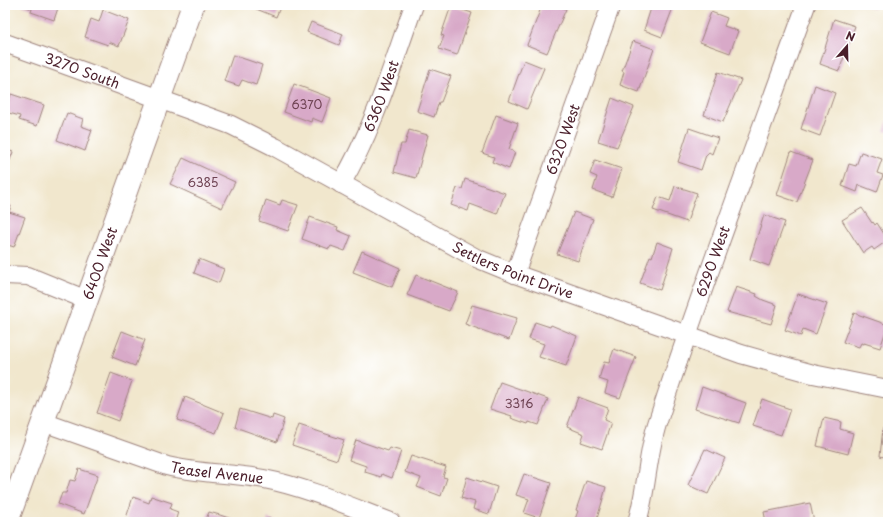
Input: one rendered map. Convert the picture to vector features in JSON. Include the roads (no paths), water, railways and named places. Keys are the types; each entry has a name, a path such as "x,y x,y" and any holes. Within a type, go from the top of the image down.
{"street":[{"name":"6400 West","path":"7,522 193,5"},
{"name":"6360 West","path":"341,184 366,137 414,5"},
{"name":"6320 West","path":"514,274 611,5"},
{"name":"6290 West","path":"636,522 644,493 653,438 687,336 804,5"},
{"name":"3270 South","path":"5,43 160,98"},
{"name":"Settlers Point Drive","path":"160,98 242,130 476,258 514,274 687,336 779,366 849,382 888,389"},
{"path":"5,276 28,276 87,300"},
{"name":"Teasel Avenue","path":"43,422 167,466 188,471 264,479 290,486 391,522"}]}
